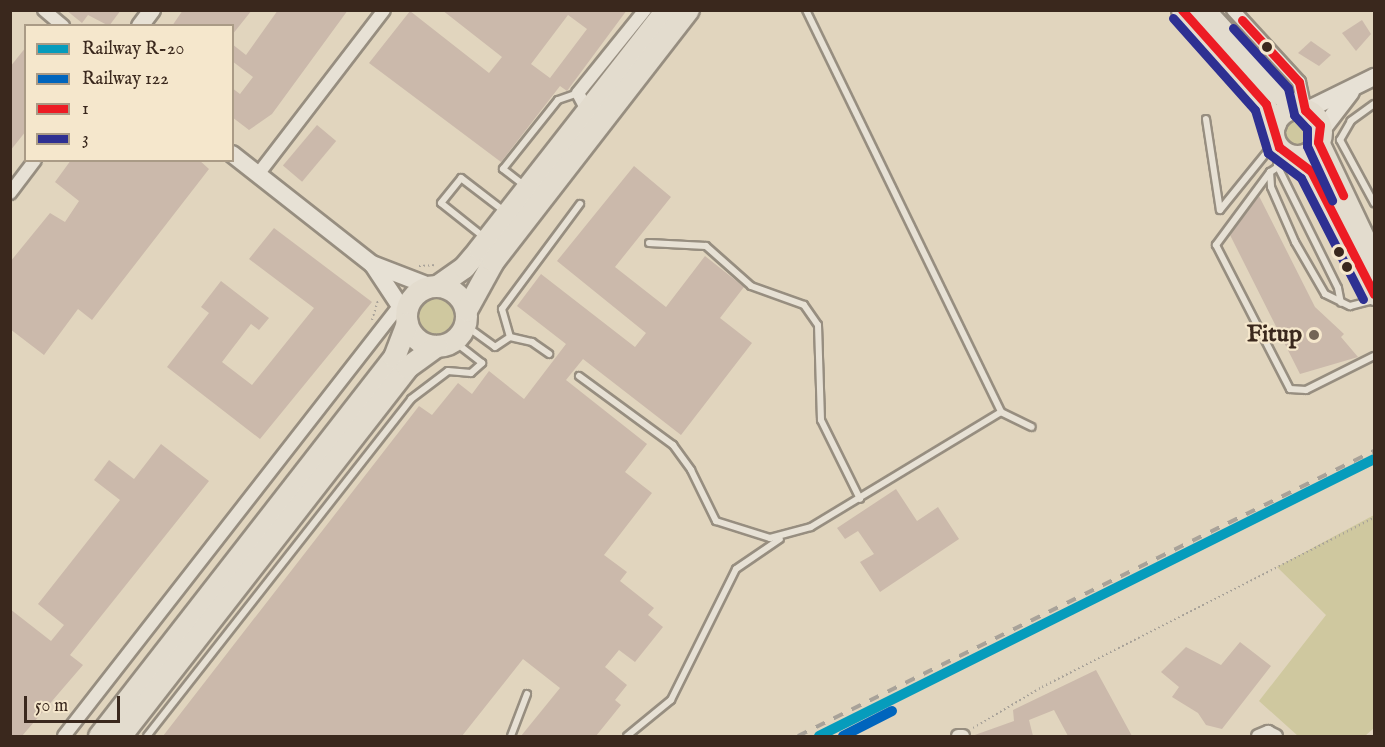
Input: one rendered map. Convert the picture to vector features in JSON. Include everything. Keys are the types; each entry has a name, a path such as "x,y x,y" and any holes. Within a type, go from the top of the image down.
{"highway":[{"path":"99,736 394,357 415,302 464,267 527,187 582,102 666,10"},
{"path":"120,736 407,367 455,331 492,261 688,10"},
{"path":"1182,10 1258,93 1275,133 1290,159 1311,171 1374,294"},
{"path":"1204,10 1302,109 1317,119 1320,137 1374,260"},
{"path":"1275,133 1302,109"},
{"path":"1290,159 1310,152 1320,137"},
{"path":"415,302 456,293 455,331"},
{"path":"415,302 417,340 455,331"}],"street":[{"path":"44,10 61,24"},
{"path":"259,173 384,10"},
{"path":"582,102 645,10"},
{"path":"1233,10 1299,82 1302,109 1352,91 1374,76"},
{"path":"1320,137 1352,91"},
{"path":"234,155 372,264 415,302"},
{"path":"10,192 33,162"},
{"path":"372,264 415,302"},
{"path":"64,736 415,302"},
{"path":"1258,736 1268,732 1276,736"}],"lane":[{"path":"806,10 1001,412 1032,428"},
{"path":"527,187 503,169 558,100 582,102"},
{"path":"1374,104 1351,121 1340,140 1374,203"},
{"path":"1206,119 1220,210 1275,133"},
{"path":"1341,303 1290,159 1269,172 1216,245 1290,389 1305,390 1374,356"},
{"path":"1269,172 1271,187 1309,271 1325,294 1341,303 1359,305 1374,299"},
{"path":"487,239 441,203 461,178 506,213"},
{"path":"510,337 502,309 580,204"},
{"path":"649,243 706,246 751,286 804,305 818,325 821,420 860,499"},
{"path":"455,331 495,347 510,337 532,342 549,354"},
{"path":"147,736 411,399 448,371 471,374 482,363 455,331"},
{"path":"579,376 673,445 721,525 758,537 795,534"},
{"path":"627,736 672,700 736,569 770,544 795,534 860,499 1001,412"},
{"path":"511,736 527,694"}],"path":[{"path":"961,736 1052,681 1374,518"}],"shaded area":[{"path":"1296,119 1305,123 1309,132 1305,141 1296,145 1287,141 1283,132 1287,123"},
{"path":"436,295 450,301 456,315 450,329 436,335 422,329 416,315 422,301"},
{"path":"1374,515 1374,728 1365,736 1298,736 1259,701 1326,615 1277,567"}],"building":[{"path":"66,10 121,10 110,24 105,24 88,15 82,23"},
{"path":"183,10 252,10 234,32 234,24 173,24"},
{"path":"278,10 348,10 272,114 249,130 234,119 234,90 240,94 253,77 234,63 234,46 246,55"},
{"path":"442,10 627,10 567,91 560,86 501,162 369,63 410,11 489,73 502,57","holes":["568,15 587,29 550,78 531,64"]},
{"path":"1362,20 1371,34 1356,51 1342,33"},
{"path":"1311,41 1331,55 1319,66 1298,53"},
{"path":"24,50 24,134 10,151 10,67"},
{"path":"317,125 336,141 302,182 283,166"},
{"path":"70,162 201,162 209,169 92,320 78,309 44,355 10,329 10,262 50,213 65,222 79,201 55,182"},
{"path":"634,166 671,197 615,267 666,307 705,256 744,287 720,318 752,343 681,435 583,359 566,380 647,444 625,472 652,493 604,555 627,572 620,581 654,608 648,615 663,627 635,662 619,650 605,667 627,685 615,700 621,705 596,736 521,736 560,688 523,659 462,736 163,736 419,406 432,415 458,383 472,394 489,371 524,399 566,344 517,306 541,274 635,347 646,333 557,261"},
{"path":"1259,196 1315,307 1344,334 1341,337 1358,357 1300,374 1230,235"},
{"path":"274,228 372,302 260,439 167,367 209,313 201,307 221,281 269,318 259,330 251,324 222,362 252,385 314,308 249,259"},
{"path":"161,444 209,481 70,655 83,665 22,736 10,736 10,609 51,641 64,625 38,604 120,500 94,480 109,460 134,479"},
{"path":"896,489 917,521 938,507 959,539 880,592 860,562 874,554 858,531 845,539 837,528"},
{"path":"1240,642 1271,666 1222,729 1206,725 1198,713 1172,697 1179,687 1161,672 1186,647 1221,665"},
{"path":"1096,670 1132,736 1068,736 1054,710 1029,720 1033,736 972,736 1014,721 1013,710"}],"railway":[{"path":"798,736 1374,451"}],"rail line":[{"name":"R-20","path":"819,736 1374,459"},
{"name":"122","path":"843,736 892,711"}],"transit line":[{"name":"1","path":"1182,10 1266,104 1279,147 1311,171 1374,294"},
{"name":"3","path":"1173,18 1255,110 1268,153 1301,178 1363,299"},
{"name":"1","path":"1242,20 1299,82 1305,110 1320,125 1318,142 1343,195"},
{"name":"3","path":"1233,28 1288,88 1294,115 1307,129 1307,146 1332,200"}],"place":[{"name":"Fitup","path":"1314,335"}]}
